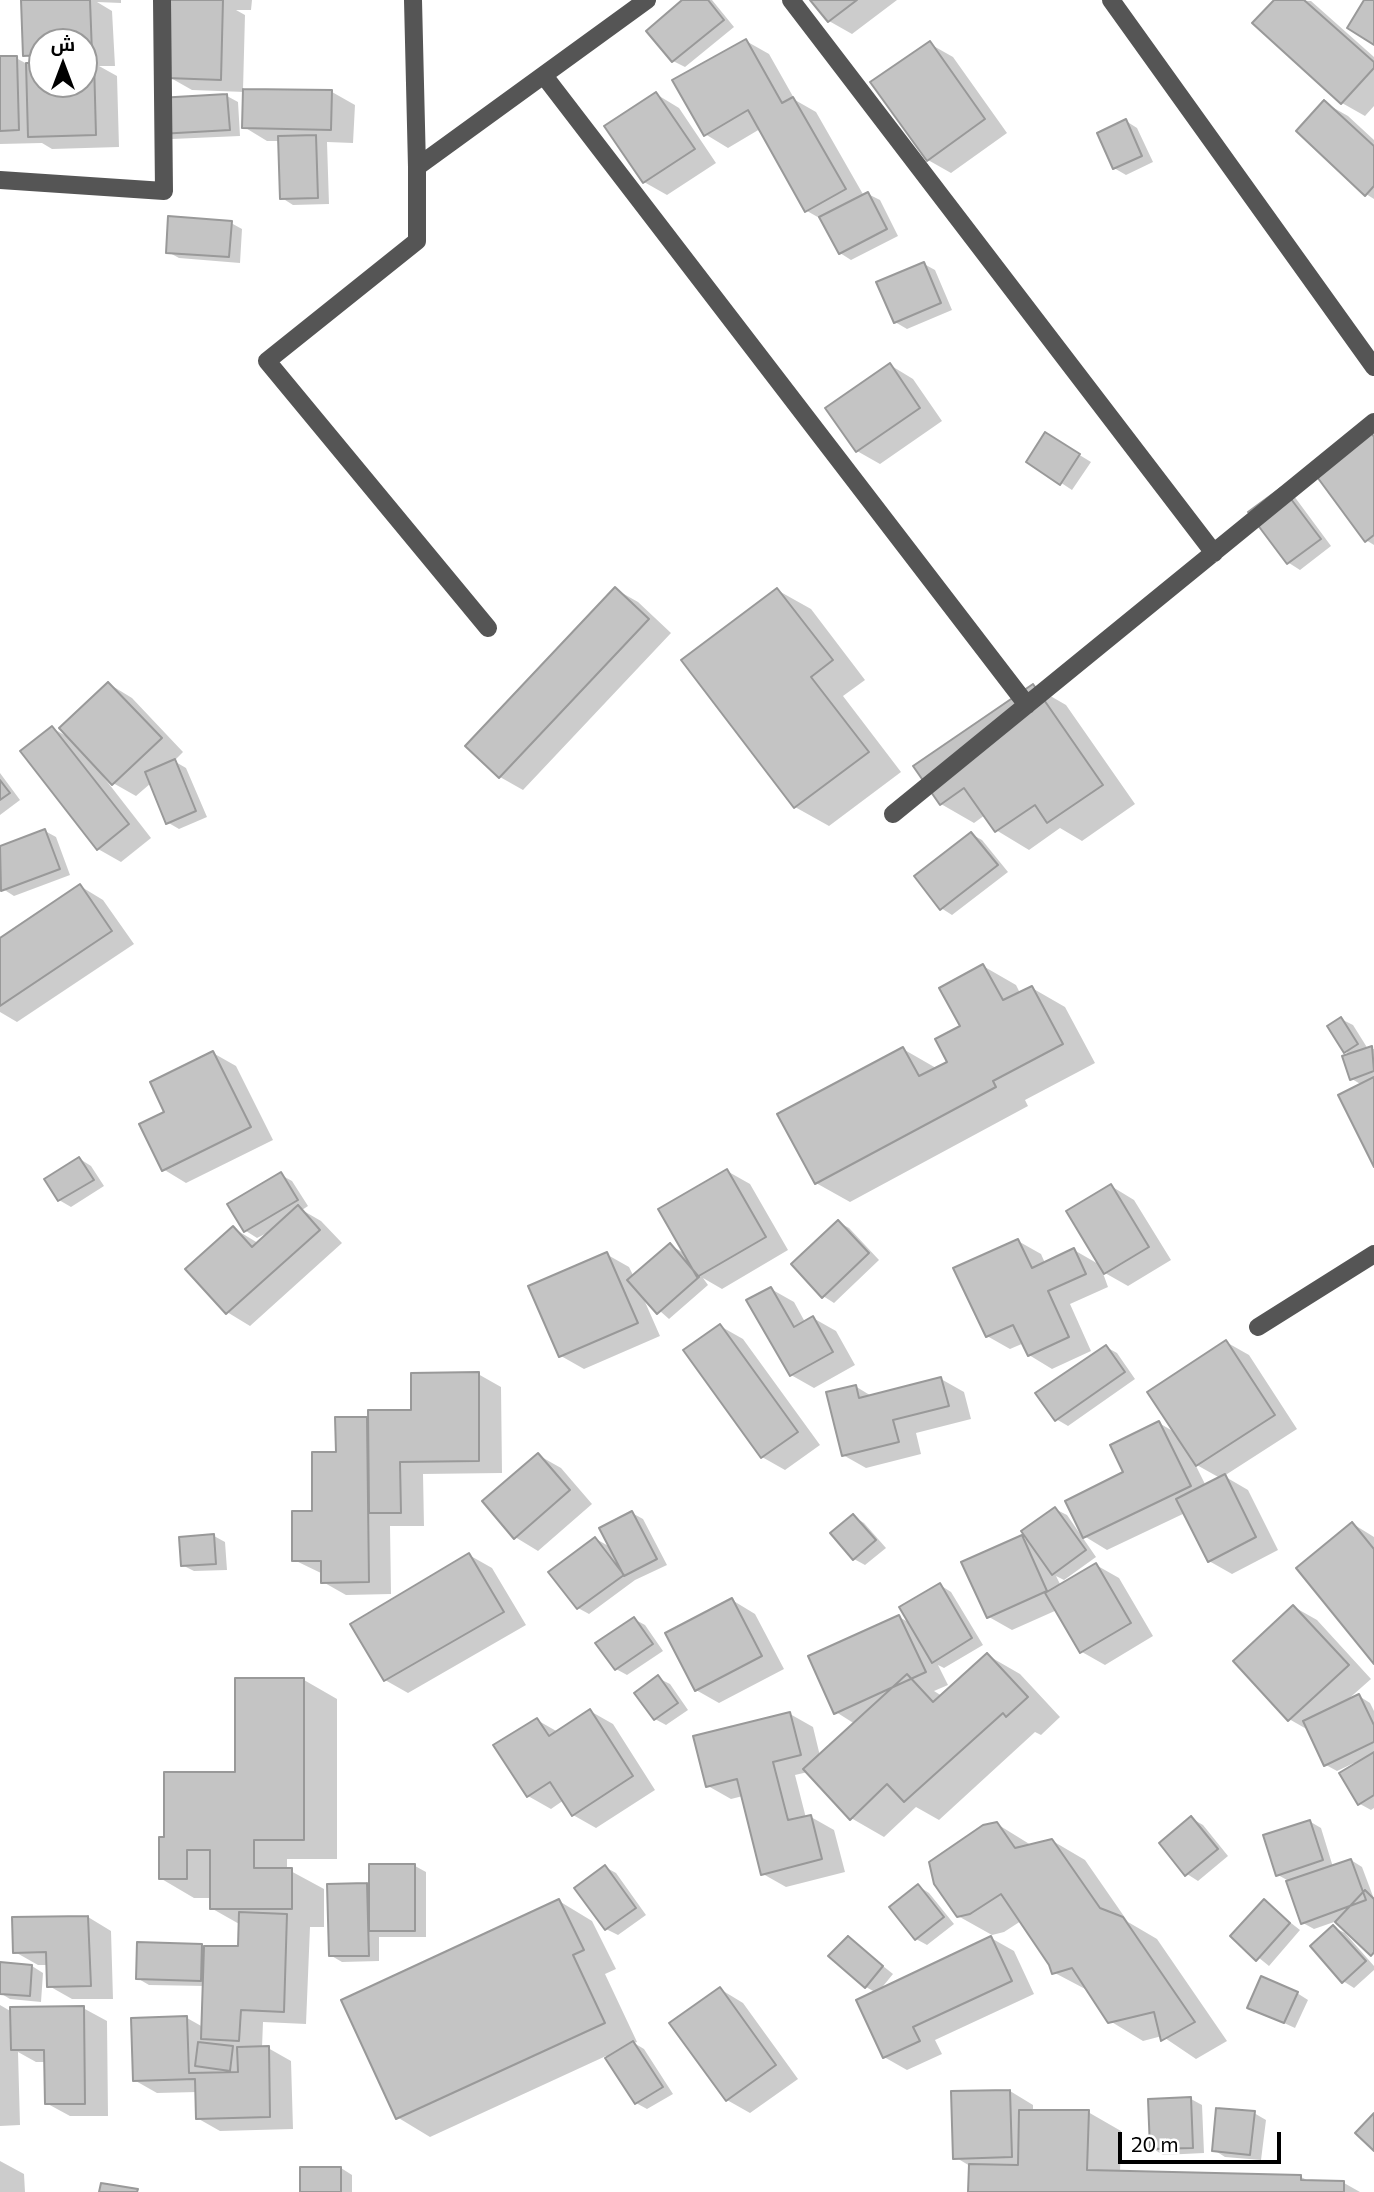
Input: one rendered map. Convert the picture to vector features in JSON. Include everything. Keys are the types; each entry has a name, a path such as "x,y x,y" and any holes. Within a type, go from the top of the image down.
{"street":[{"path":"0,180 164,191 162,0"},
{"path":"413,0 416,241 267,361 488,628"},
{"path":"416,167 545,77 647,0"},
{"path":"791,0 1214,553"},
{"path":"1111,0 1374,367"},
{"path":"545,77 1027,705"},
{"path":"893,814 1374,422"},
{"path":"1258,1326 1374,1254"}],"building":[{"path":"21,0 90,0 91,28 28,28 28,56 23,56"},
{"path":"170,0 223,0 221,80 167,78"},
{"path":"682,0 708,0 724,20 672,62 646,31"},
{"path":"810,0 857,0 828,22"},
{"path":"1274,0 1304,0 1374,62 1374,68 1341,104 1252,23"},
{"path":"1364,0 1374,0 1374,45 1347,28"},
{"path":"746,39 782,103 793,97 846,189 805,212 748,110 704,136 672,80"},
{"path":"930,41 985,119 927,161 870,82"},
{"path":"0,56 17,56 19,130 0,131"},
{"path":"26,63 28,98 95,98 96,135 28,137"},
{"path":"243,89 332,90 331,130 242,128"},
{"path":"656,92 695,149 643,183 604,126"},
{"path":"227,94 230,130 159,134 158,98"},
{"path":"1324,100 1374,146 1374,186 1365,196 1296,131"},
{"path":"1126,119 1142,156 1113,169 1097,133"},
{"path":"316,135 318,198 280,199 278,136"},
{"path":"868,192 887,229 839,254 819,217"},
{"path":"168,216 232,221 229,257 166,253"},
{"path":"924,262 941,303 894,323 876,282"},
{"path":"890,363 920,408 856,452 825,408"},
{"path":"1368,428 1374,437 1374,535 1365,542 1312,470"},
{"path":"1045,432 1080,454 1060,485 1026,462"},
{"path":"1282,487 1321,539 1287,564 1248,512"},
{"path":"615,587 649,619 499,778 465,746"},
{"path":"777,588 833,660 811,677 869,752 794,808 681,660"},
{"path":"108,682 162,738 112,785 59,728"},
{"path":"1033,684 1103,785 1047,823 1035,805 995,832 964,788 940,805 913,766"},
{"path":"52,726 129,824 97,850 20,751"},
{"path":"175,759 196,811 166,824 145,772"},
{"path":"0,780 10,793 0,800"},
{"path":"45,829 60,869 1,891 0,846"},
{"path":"971,832 998,865 940,910 914,876"},
{"path":"80,884 112,931 0,1006 0,938"},
{"path":"983,964 1003,1000 1032,986 1063,1044 993,1081 996,1087 815,1184 777,1114 903,1047 919,1076 947,1062 935,1039 960,1026 939,988"},
{"path":"1341,1017 1358,1044 1344,1053 1327,1026"},
{"path":"1372,1046 1374,1071 1350,1080 1342,1056"},
{"path":"213,1051 251,1127 162,1171 139,1124 164,1112 150,1082"},
{"path":"1374,1077 1374,1167 1338,1095"},
{"path":"79,1157 94,1180 58,1201 44,1179"},
{"path":"727,1169 766,1237 697,1277 658,1209"},
{"path":"281,1172 298,1200 244,1232 227,1204"},
{"path":"1111,1184 1149,1247 1104,1274 1066,1211"},
{"path":"298,1205 320,1230 226,1314 185,1269 233,1226 252,1247"},
{"path":"838,1220 869,1253 822,1298 791,1264"},
{"path":"1018,1239 1032,1268 1074,1248 1086,1274 1048,1291 1069,1337 1028,1356 1013,1325 986,1337 953,1268"},
{"path":"670,1243 699,1277 657,1314 627,1280"},
{"path":"607,1252 638,1323 559,1357 528,1286"},
{"path":"771,1287 794,1327 813,1316 833,1352 790,1376 746,1300"},
{"path":"720,1324 798,1432 761,1458 683,1350"},
{"path":"1226,1340 1275,1415 1196,1466 1147,1392"},
{"path":"1106,1345 1125,1372 1055,1421 1035,1393"},
{"path":"479,1372 479,1461 400,1462 401,1513 369,1513 368,1410 411,1410 411,1373"},
{"path":"941,1377 949,1406 893,1420 899,1442 842,1456 826,1392 856,1385 859,1398"},
{"path":"335,1417 367,1417 369,1582 321,1583 321,1561 292,1561 292,1511 312,1511 312,1452 336,1452"},
{"path":"1159,1421 1191,1486 1083,1538 1065,1501 1123,1472 1110,1445"},
{"path":"538,1453 570,1490 514,1539 482,1501"},
{"path":"1225,1474 1256,1537 1208,1562 1176,1499"},
{"path":"1055,1507 1086,1550 1052,1575 1021,1531"},
{"path":"632,1511 657,1559 624,1576 599,1528"},
{"path":"853,1514 876,1540 853,1560 830,1533"},
{"path":"1352,1522 1374,1549 1374,1664 1296,1568"},
{"path":"214,1534 216,1564 181,1566 179,1537"},
{"path":"1022,1535 1047,1591 987,1618 961,1562"},
{"path":"595,1537 624,1575 577,1609 548,1572"},
{"path":"469,1553 504,1612 384,1681 350,1624"},
{"path":"1096,1563 1131,1623 1080,1653 1045,1593"},
{"path":"940,1583 972,1638 932,1663 899,1607"},
{"path":"732,1598 762,1656 695,1691 665,1633"},
{"path":"1293,1605 1349,1665 1288,1721 1233,1661"},
{"path":"899,1615 926,1672 834,1714 808,1656"},
{"path":"634,1617 653,1644 615,1670 595,1643"},
{"path":"987,1653 1028,1697 1006,1717 1003,1713 904,1802 887,1784 850,1820 803,1769 907,1674 933,1702"},
{"path":"658,1675 678,1703 654,1720 634,1693"},
{"path":"235,1678 304,1678 304,1840 254,1840 254,1868 292,1868 292,1909 210,1909 210,1850 187,1850 187,1879 159,1879 159,1837 164,1837 164,1772 235,1772"},
{"path":"1359,1694 1374,1725 1374,1742 1324,1766 1303,1721"},
{"path":"590,1709 633,1776 572,1816 550,1782 527,1797 493,1745 537,1718 549,1736"},
{"path":"790,1712 801,1755 773,1762 788,1820 811,1815 822,1859 761,1875 737,1779 706,1787 693,1736"},
{"path":"1374,1752 1374,1795 1358,1805 1339,1773"},
{"path":"1191,1816 1218,1849 1185,1876 1159,1843"},
{"path":"1310,1820 1323,1860 1276,1876 1263,1835"},
{"path":"997,1822 1015,1848 1052,1839 1100,1908 1123,1917 1195,2022 1161,2041 1154,2012 1108,2023 1072,1968 1052,1974 1049,1965 1001,1894 970,1914 957,1917 934,1884 929,1862 983,1825"},
{"path":"1351,1859 1366,1900 1301,1924 1286,1881"},
{"path":"369,1864 415,1864 415,1931 369,1931"},
{"path":"605,1865 636,1908 605,1930 574,1888"},
{"path":"367,1883 369,1956 329,1956 327,1884"},
{"path":"918,1884 944,1917 915,1940 889,1907"},
{"path":"1365,1890 1374,1899 1374,1952 1371,1956 1335,1922"},
{"path":"559,1899 584,1950 573,1955 605,2023 396,2119 341,2000"},
{"path":"1264,1899 1290,1923 1256,1961 1230,1936"},
{"path":"239,1912 287,1914 284,2012 241,2010 239,2041 201,2039 204,1946 238,1946"},
{"path":"88,1916 91,1986 47,1987 46,1952 13,1953 12,1917"},
{"path":"1333,1925 1366,1961 1342,1983 1310,1946"},
{"path":"848,1936 883,1966 865,1988 828,1956"},
{"path":"991,1936 1012,1981 913,2027 920,2041 883,2058 856,2000"},
{"path":"137,1942 202,1944 201,1981 136,1979"},
{"path":"0,1962 32,1965 30,1996 0,1994"},
{"path":"1261,1976 1298,1992 1284,2023 1247,2008"},
{"path":"720,1987 776,2065 726,2101 669,2023"},
{"path":"84,2006 85,2104 45,2104 44,2050 11,2050 10,2007"},
{"path":"187,2016 189,2073 238,2072 237,2047 269,2046 270,2117 196,2119 195,2079 133,2081 131,2018"},
{"path":"633,2041 663,2087 635,2104 605,2058"},
{"path":"198,2042 233,2046 230,2071 195,2066"},
{"path":"1010,2090 1012,2157 953,2159 951,2091"},
{"path":"1191,2097 1193,2148 1150,2149 1148,2099"},
{"path":"1216,2108 1255,2111 1250,2155 1212,2151"},
{"path":"1019,2110 1089,2110 1087,2170 1301,2175 1301,2180 1344,2181 1344,2192 968,2192 969,2164 1018,2165"},
{"path":"1374,2113 1374,2151 1355,2133"},
{"path":"300,2167 341,2167 341,2192 300,2192"},
{"path":"101,2183 138,2189 137,2192 99,2192"}]}
